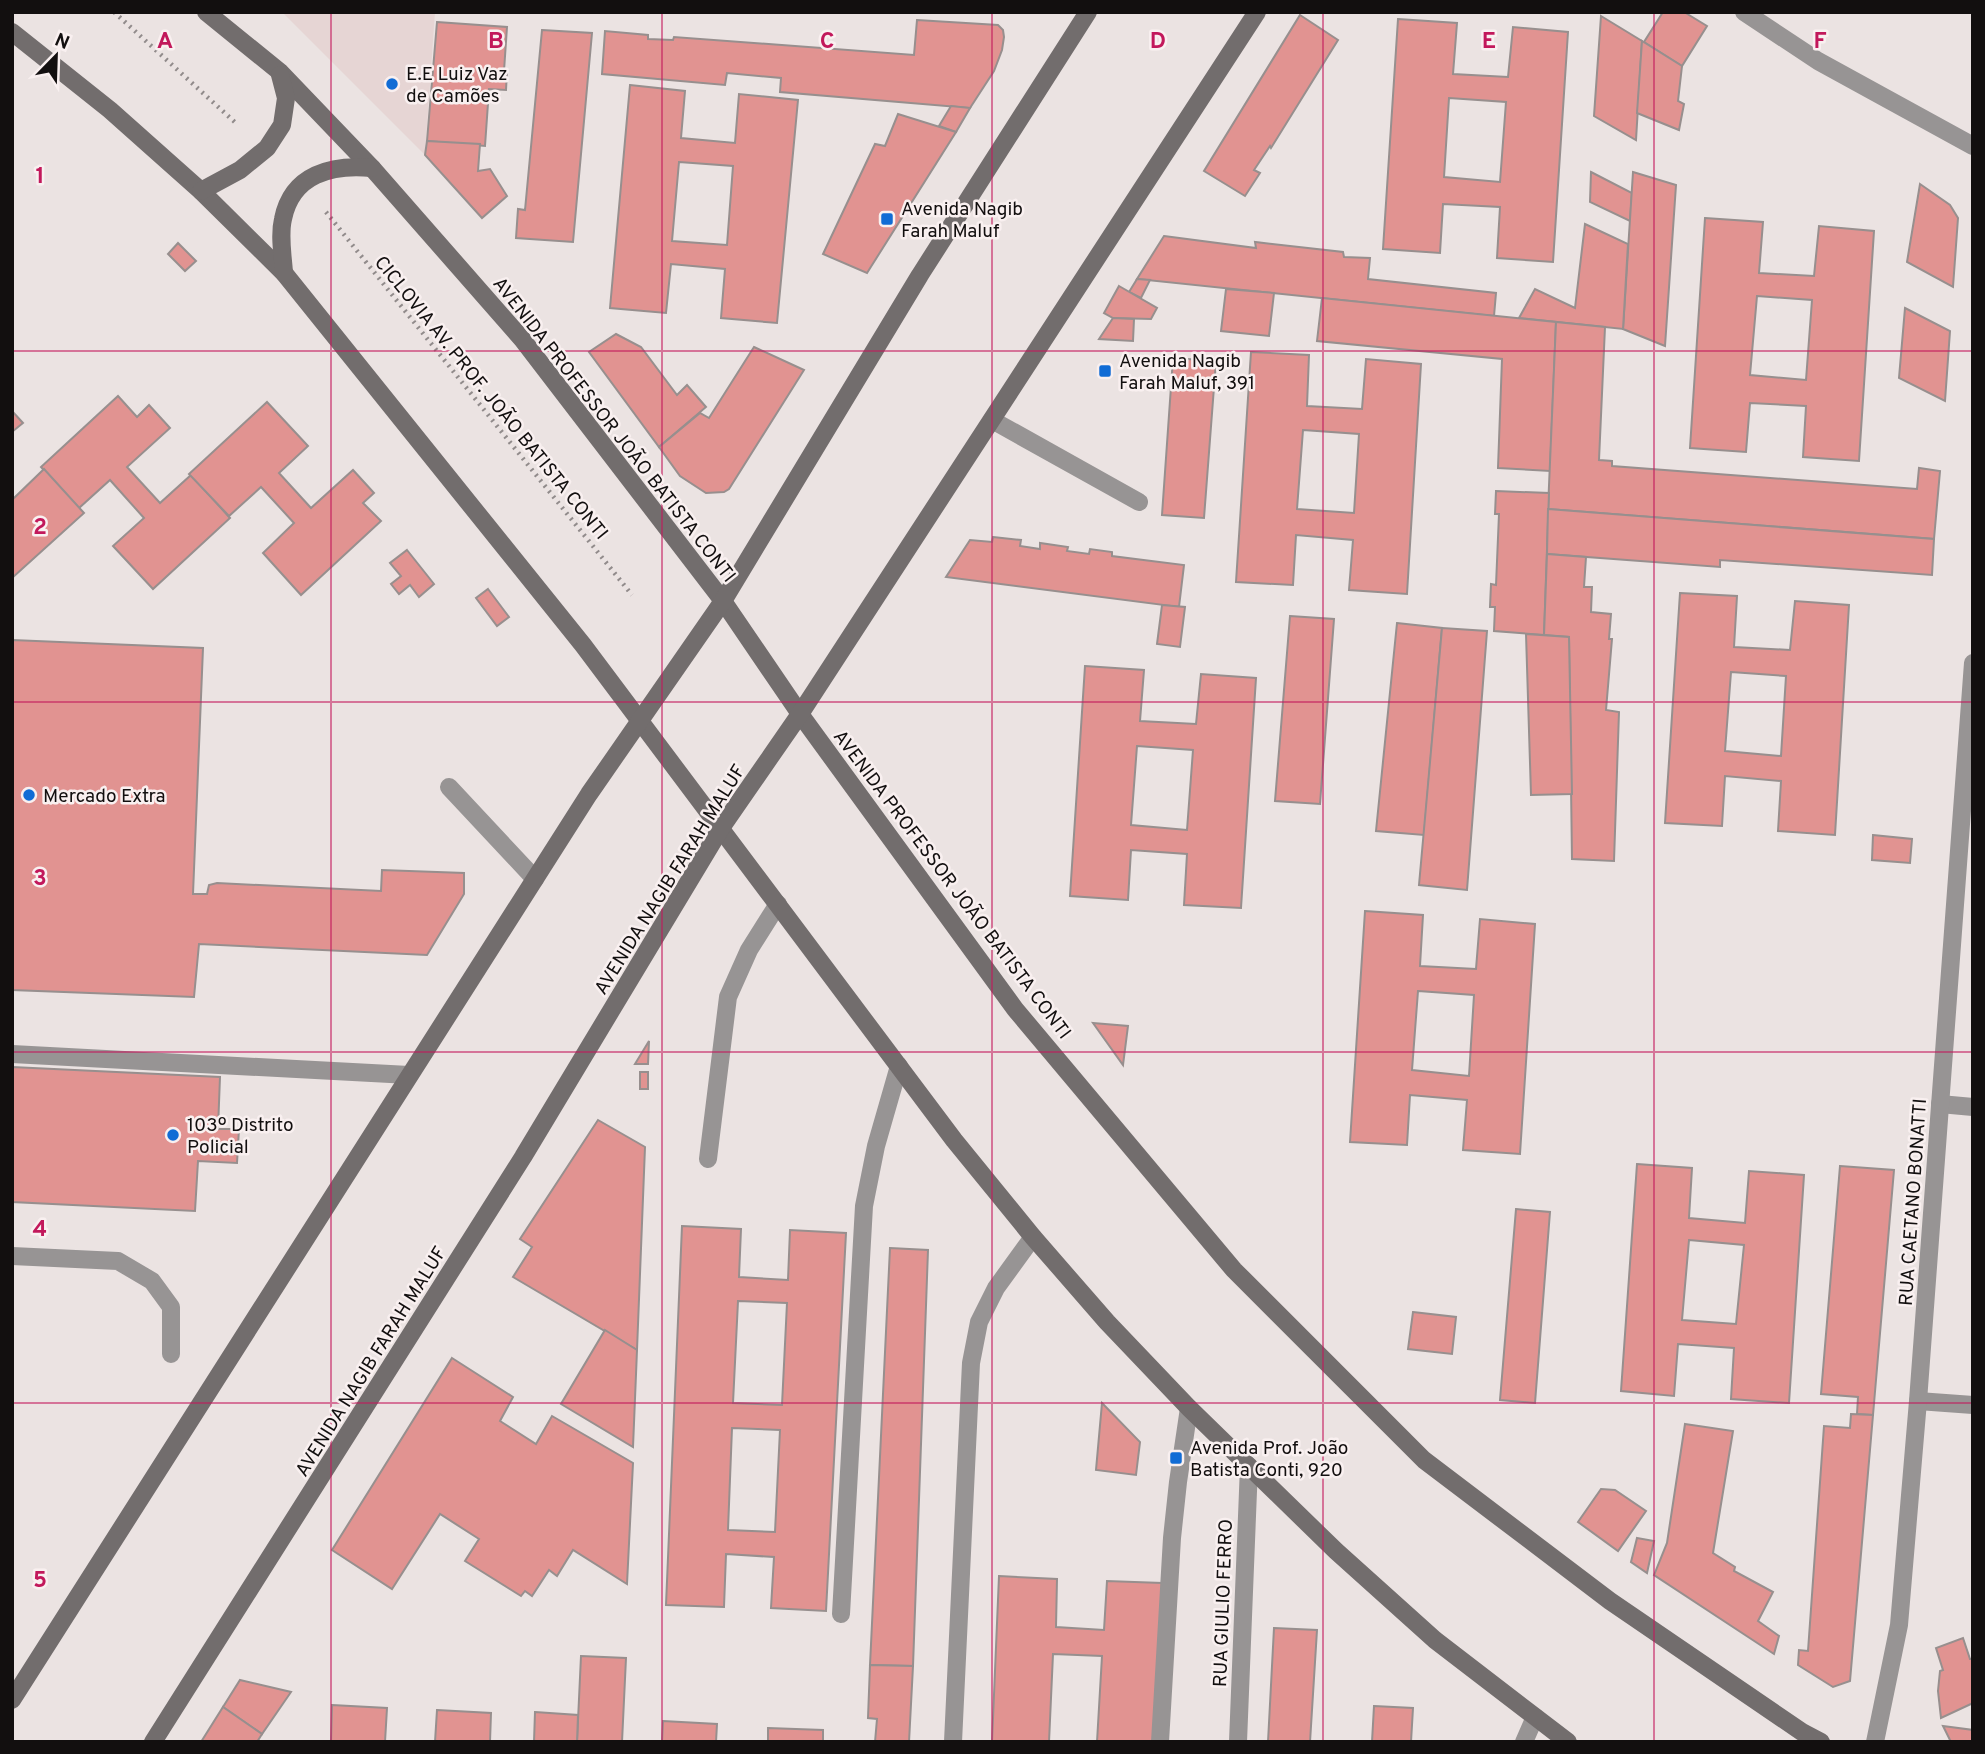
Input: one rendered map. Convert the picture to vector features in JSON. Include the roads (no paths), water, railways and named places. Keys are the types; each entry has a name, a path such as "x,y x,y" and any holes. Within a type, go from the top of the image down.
{"main road":[{"name":"AVENIDA PROFESSOR JOÃO BATISTA CONTI","path":"206,12 280,72 372,168 522,339 723,601 800,714 1015,1009 1244,1280 1424,1460 1610,1601 1802,1732 1821,1742"},
{"path":"12,1700 610,761 723,601 920,275 1088,12"},
{"name":"AVENIDA NAGIB FARAH MALUF","path":"153,1742 523,1157 721,828 800,714 1256,12"},
{"path":"12,32 110,110 201,191 284,273 583,645 954,1140 1107,1322 1189,1408 1336,1551 1435,1640 1568,1742"},
{"path":"201,191 240,170 267,148 282,125 286,98 280,72"},
{"path":"284,273 283,219 291,197 308,179 330,169 354,166 372,168"}],"street":[{"path":"1744,12 1818,61 1973,146"},
{"path":"992,420 1139,502"},
{"name":"RUA CAETANO BONATTI","path":"1875,1742 1899,1625 1919,1401 1973,663"},
{"path":"449,787 535,879"},
{"path":"708,1159 729,997 749,950 778,904"},
{"path":"12,1054 409,1076"},
{"path":"841,1614 864,1206 876,1146 899,1066"},
{"path":"1940,1104 1973,1107"},
{"path":"953,1742 971,1363 979,1322 996,1288 1033,1237"},
{"path":"12,1256 117,1261 152,1281 171,1307 171,1354"},
{"path":"1919,1401 1973,1405"},
{"path":"1160,1742 1172,1538 1189,1408"},
{"name":"RUA GIULIO FERRO","path":"1238,1742 1249,1466"},
{"path":"1524,1742 1535,1717"}],"place":[{"name":"E.E Luiz Vaz de Camões","path":"392,84"},
{"name":"Avenida Nagib Farah Maluf","path":"887,219"},
{"name":"Avenida Nagib Farah Maluf, 391","path":"1105,371"},
{"name":"Mercado Extra","path":"29,795"},
{"name":"103º Distrito Policial","path":"173,1135"},
{"name":"Avenida Prof. João Batista Conti, 920","path":"1176,1458"}]}
